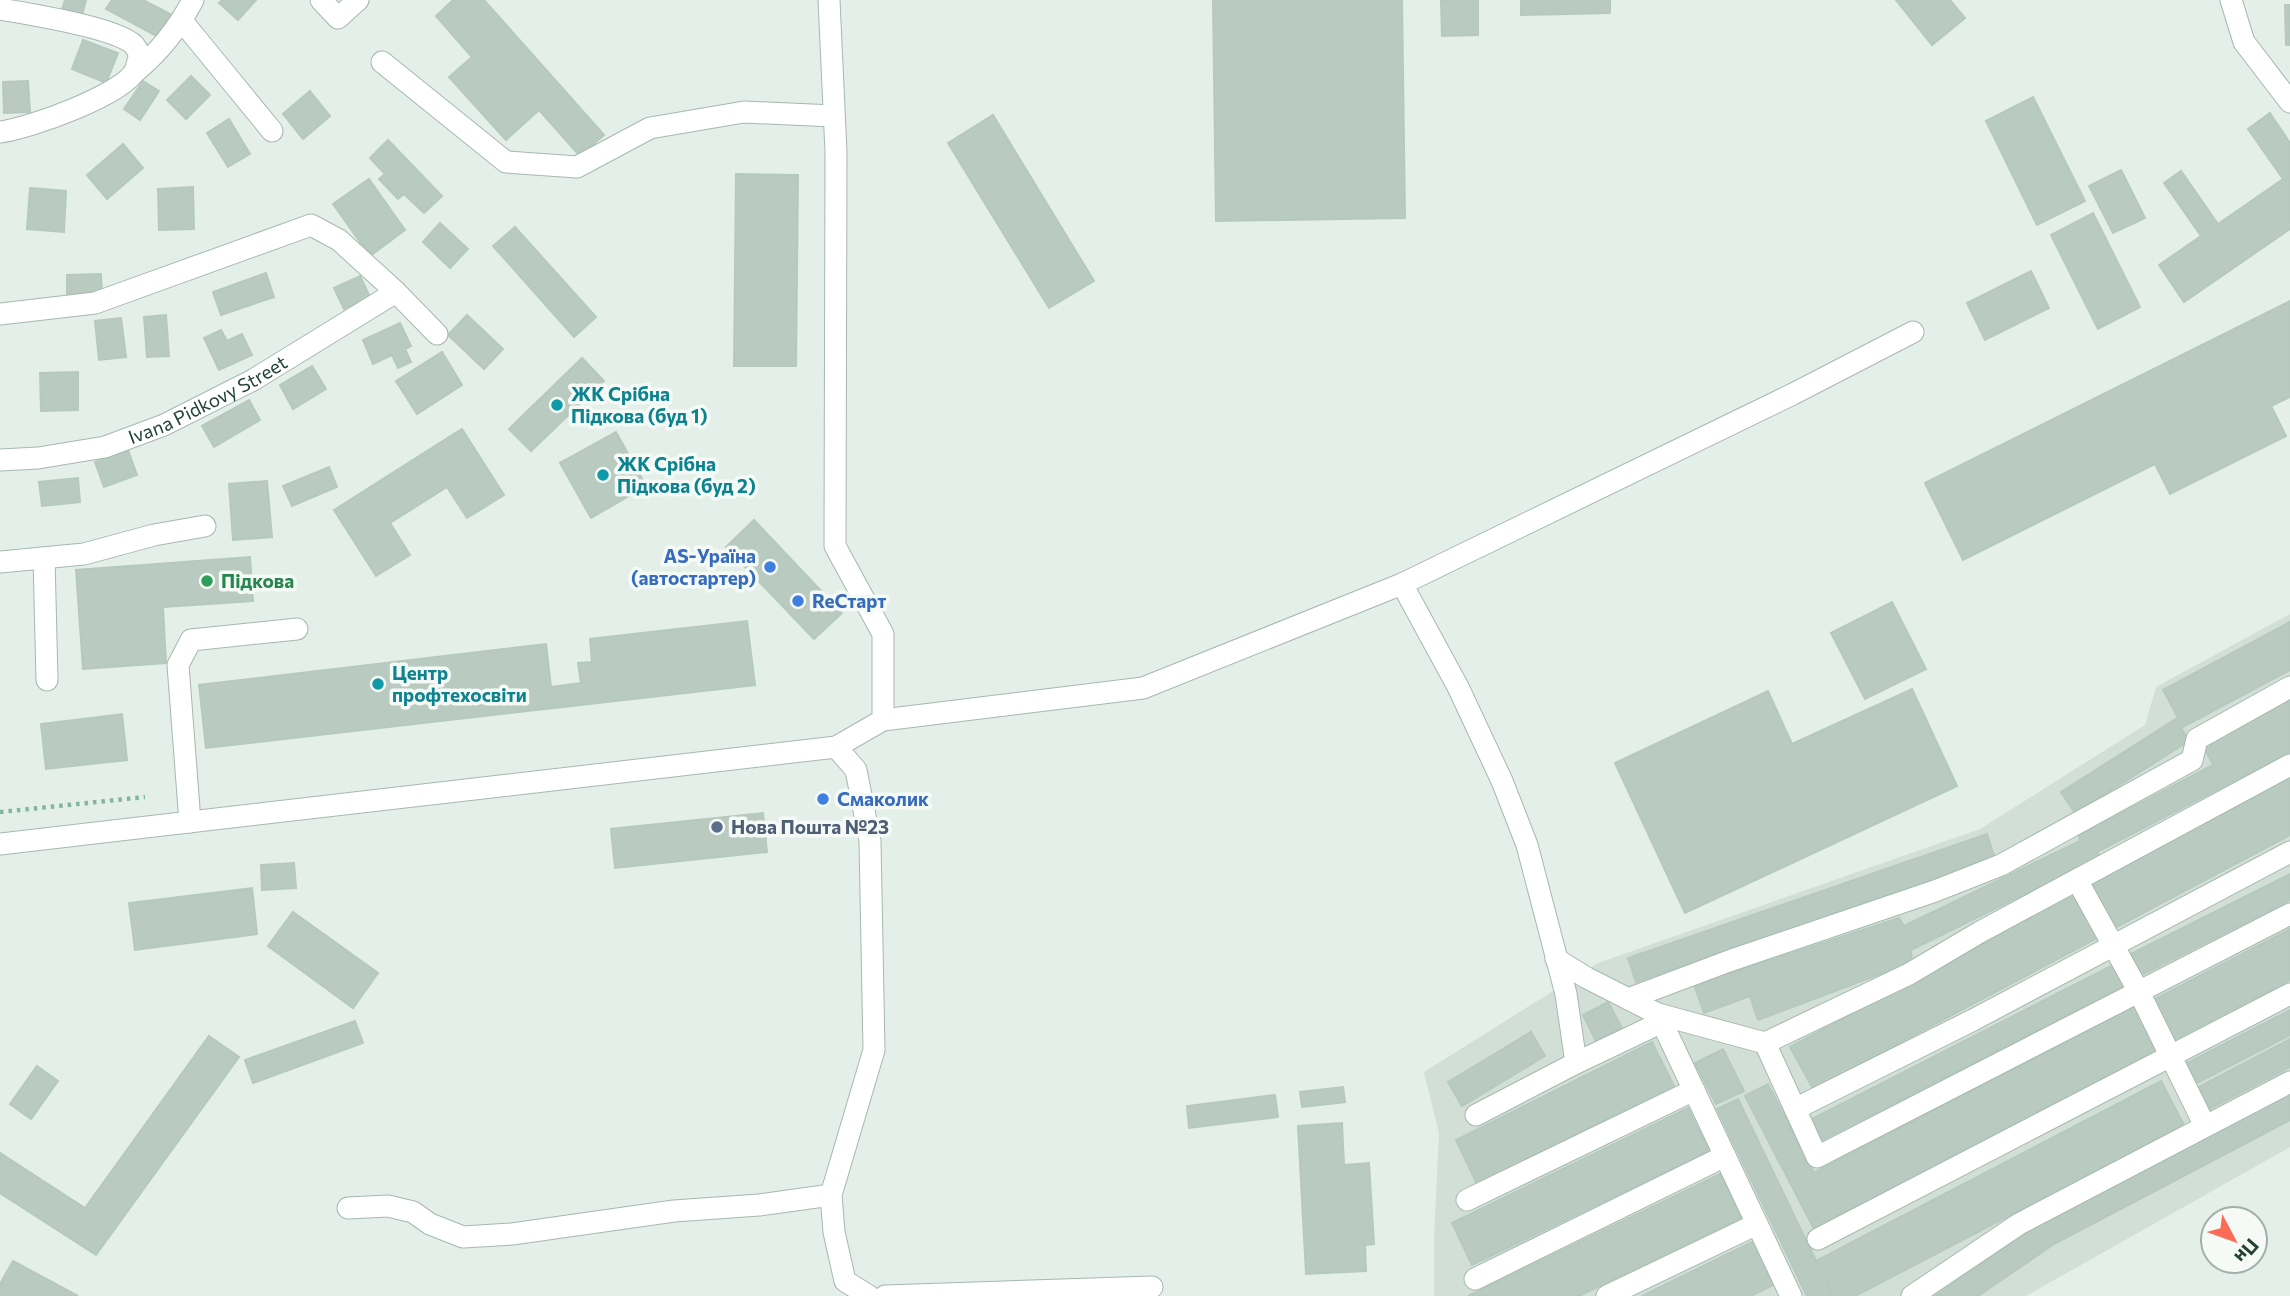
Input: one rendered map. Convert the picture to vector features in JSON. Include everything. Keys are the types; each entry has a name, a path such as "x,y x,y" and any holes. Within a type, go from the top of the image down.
{"street":[{"path":"0,132 12,131 53,117 102,97 157,53 182,20 193,0"},
{"path":"321,0 338,18 358,0"},
{"path":"829,0 834,116 835,546 883,634 883,720"},
{"path":"2231,0 2244,42 2290,102"},
{"path":"0,9 44,16 111,34 133,44 140,55 134,73"},
{"path":"182,20 272,131"},
{"path":"382,62 506,162 577,167 650,128 744,112 834,116"},
{"path":"0,314 95,303 311,225 339,240 437,334"},
{"name":"Ivana Pidkovy Street","path":"0,460 38,458 105,447 164,425 253,380 396,292"},
{"path":"0,844 836,747 883,720 1143,688 1402,584 1793,394 1913,332"},
{"path":"0,562 84,554 154,535 205,526"},
{"path":"44,558 47,680"},
{"path":"1402,584 1458,687 1502,781 1527,845 1566,994 1576,1063"},
{"path":"190,822 178,666 191,640 298,629"},
{"path":"1628,999 1729,961 1935,891 2001,865 2192,760 2197,739 2290,687"},
{"path":"836,747 856,769 870,841 874,1050 831,1195 834,1232 845,1282 869,1296"},
{"path":"1556,959 1660,1018 1765,1043 1909,974 1980,932 2290,765"},
{"path":"1795,1109 1973,1020 2290,852"},
{"path":"2077,880 2138,992 2205,1126"},
{"path":"1765,1043 1817,1157 2290,914"},
{"path":"1818,1239 2290,994"},
{"path":"1476,1115 1660,1018"},
{"path":"1660,1018 1757,1224 1785,1294"},
{"path":"1912,1296 2019,1224 2290,1082"},
{"path":"1467,1200 1694,1090"},
{"path":"1475,1279 1725,1156"},
{"path":"348,1208 388,1206 413,1212 430,1223 463,1237 512,1234 674,1212 760,1205 831,1195"},
{"path":"1607,1296 1757,1224"},
{"path":"885,1296 1152,1287"}],"path":[{"path":"0,812 145,797"}],"shaded area":[{"path":"2290,614 2290,1147 2026,1296 1434,1296 1439,1133 1424,1072 1598,963 1980,829 2145,725 2156,687"}],"building":[{"path":"65,0 86,0 81,19 61,13"},
{"path":"112,0 143,0 172,15 160,38 106,9"},
{"path":"222,0 256,0 238,20 219,3"},
{"path":"453,0 484,0 604,135 580,156 539,110 506,140 449,77 472,57 436,16"},
{"path":"1213,0 1402,0 1405,218 1216,221"},
{"path":"1441,0 1478,0 1478,35 1442,36"},
{"path":"1521,0 1610,0 1610,13 1521,15"},
{"path":"1896,0 1950,0 1965,18 1932,45"},
{"path":"2285,5 2290,5 2290,45 2286,45"},
{"path":"83,40 118,53 106,83 72,69"},
{"path":"191,76 210,95 186,119 167,100"},
{"path":"28,81 30,112 4,113 3,82"},
{"path":"143,81 159,91 140,120 124,109"},
{"path":"310,91 330,116 303,139 283,114"},
{"path":"2033,97 2085,201 2037,225 1986,121"},
{"path":"2270,113 2290,143 2290,229 2184,302 2159,265 2201,236 2164,183 2181,171 2218,224 2283,179 2248,129"},
{"path":"993,115 1094,281 1049,308 948,143"},
{"path":"229,119 250,154 228,167 207,133"},
{"path":"388,140 442,196 424,213 404,194 398,199 379,179 385,174 370,158"},
{"path":"123,144 143,168 107,199 87,175"},
{"path":"2121,170 2145,218 2113,233 2089,186"},
{"path":"736,174 798,175 796,366 734,366"},
{"path":"369,179 405,230 370,256 333,204"},
{"path":"193,187 194,229 159,230 158,189"},
{"path":"30,188 66,191 64,232 27,229"},
{"path":"2093,213 2140,307 2098,329 2051,235"},
{"path":"440,223 468,249 450,268 423,242"},
{"path":"515,227 596,317 574,337 493,246"},
{"path":"2031,271 2049,308 1985,340 1967,303"},
{"path":"266,273 274,297 221,315 213,292"},
{"path":"101,274 102,297 67,298 67,275"},
{"path":"360,276 370,297 344,309 334,288"},
{"path":"2290,301 2290,397 2271,406 2286,436 2170,494 2155,464 1963,560 1925,483"},
{"path":"166,315 169,356 147,357 144,317"},
{"path":"467,315 503,349 484,369 448,335"},
{"path":"121,318 126,357 99,360 95,321"},
{"path":"400,323 411,346 405,349 411,362 398,368 392,355 373,364 363,340"},
{"path":"221,330 227,341 242,334 252,355 219,370 204,338"},
{"path":"442,352 462,385 417,414 396,381"},
{"name":"ЖК Срібна Підкова (буд 1)","path":"582,358 604,381 531,451 509,429"},
{"path":"312,366 326,389 293,409 280,385"},
{"path":"78,372 78,410 41,411 40,373"},
{"path":"249,400 260,420 214,447 202,426"},
{"path":"462,429 504,495 467,518 447,487 390,523 410,555 376,576 334,510"},
{"name":"ЖК Срібна Підкова (буд 2)","path":"616,432 646,486 591,518 560,463"},
{"path":"128,450 137,475 104,487 95,462"},
{"path":"329,467 337,487 292,506 283,486"},
{"path":"78,478 80,502 42,506 39,482"},
{"path":"267,481 272,537 233,540 229,484"},
{"path":"754,520 842,613 814,639 726,547"},
{"name":"Підкова","path":"250,557 253,601 163,607 166,663 83,669 76,570"},
{"path":"1892,602 1926,669 1865,699 1831,633"},
{"name":"Центр профтехосвіти","path":"747,621 755,685 206,748 199,685 546,644 551,687 581,683 578,663 592,662 590,639"},
{"path":"2290,622 2290,670 2183,727 2163,690"},
{"path":"1912,689 1957,786 1685,913 1615,763 1768,691 1792,744"},
{"path":"2290,700 2290,752 2097,852 2100,857 1911,950 1912,962 1758,1020 1750,996 1704,1013 1694,985 1899,918 1904,926 2080,841 2079,835 2213,765 2203,745"},
{"path":"122,714 127,760 46,769 41,724"},
{"path":"2176,719 2189,741 2075,813 2061,792"},
{"path":"2290,776 2290,835 2113,929 2089,883"},
{"path":"763,813 767,852 615,868 611,829"},
{"path":"1987,834 1995,859 1636,982 1628,958"},
{"path":"294,863 296,888 262,890 261,865"},
{"path":"2290,874 2290,900 2138,977 2127,956"},
{"path":"252,888 257,934 135,950 129,903"},
{"path":"2077,894 2099,937 1813,1089 1790,1047"},
{"path":"293,912 378,973 353,1008 268,946"},
{"path":"2290,929 2290,980 2172,1041 2151,1001"},
{"path":"2115,964 2126,985 1822,1140 1812,1119"},
{"path":"1608,1002 1622,1028 1596,1041 1583,1015"},
{"path":"2134,1006 2157,1050 1814,1229 1745,1096 1768,1084 1814,1173"},
{"path":"2290,1010 2290,1035 2197,1083 2187,1063"},
{"path":"355,1021 363,1043 253,1083 245,1060"},
{"path":"1531,1032 1545,1056 1462,1106 1448,1082"},
{"path":"209,1036 239,1057 96,1255 0,1193 0,1153 85,1208"},
{"path":"2290,1039 2290,1067 2210,1109 2199,1087"},
{"path":"1652,1042 1674,1086 1477,1184 1456,1140"},
{"path":"1723,1049 1744,1091 1716,1104 1695,1063"},
{"path":"37,1066 58,1081 31,1119 10,1104"},
{"path":"2161,1081 2184,1125 1855,1296 1834,1296 1816,1261"},
{"path":"1343,1087 1345,1102 1302,1107 1300,1092"},
{"path":"2290,1093 2290,1120 2054,1244 1978,1296 1935,1296 2045,1220"},
{"path":"1275,1095 1278,1117 1189,1128 1187,1106"},
{"path":"1738,1099 1833,1296 1807,1296 1717,1109"},
{"path":"1688,1108 1709,1151 1472,1265 1452,1223"},
{"path":"1342,1123 1344,1165 1369,1163 1374,1244 1365,1245 1366,1271 1306,1274 1298,1126"},
{"path":"1720,1174 1741,1218 1579,1296 1468,1296"},
{"path":"1754,1241 1773,1285 1751,1296 1642,1296"},
{"path":"13,1261 78,1296 0,1296 0,1284"}],"place":[{"name":"ЖК Срібна Підкова (буд 1)","path":"557,405"},
{"name":"ЖК Срібна Підкова (буд 2)","path":"603,475"},
{"name":"AS-Ураїна (автостартер)","path":"770,567"},
{"name":"Підкова","path":"207,581"},
{"name":"ReСтарт","path":"798,601"},
{"name":"Центр профтехосвіти","path":"378,684"},
{"name":"Смаколик","path":"823,799"},
{"name":"Нова Пошта №23","path":"717,827"}]}
